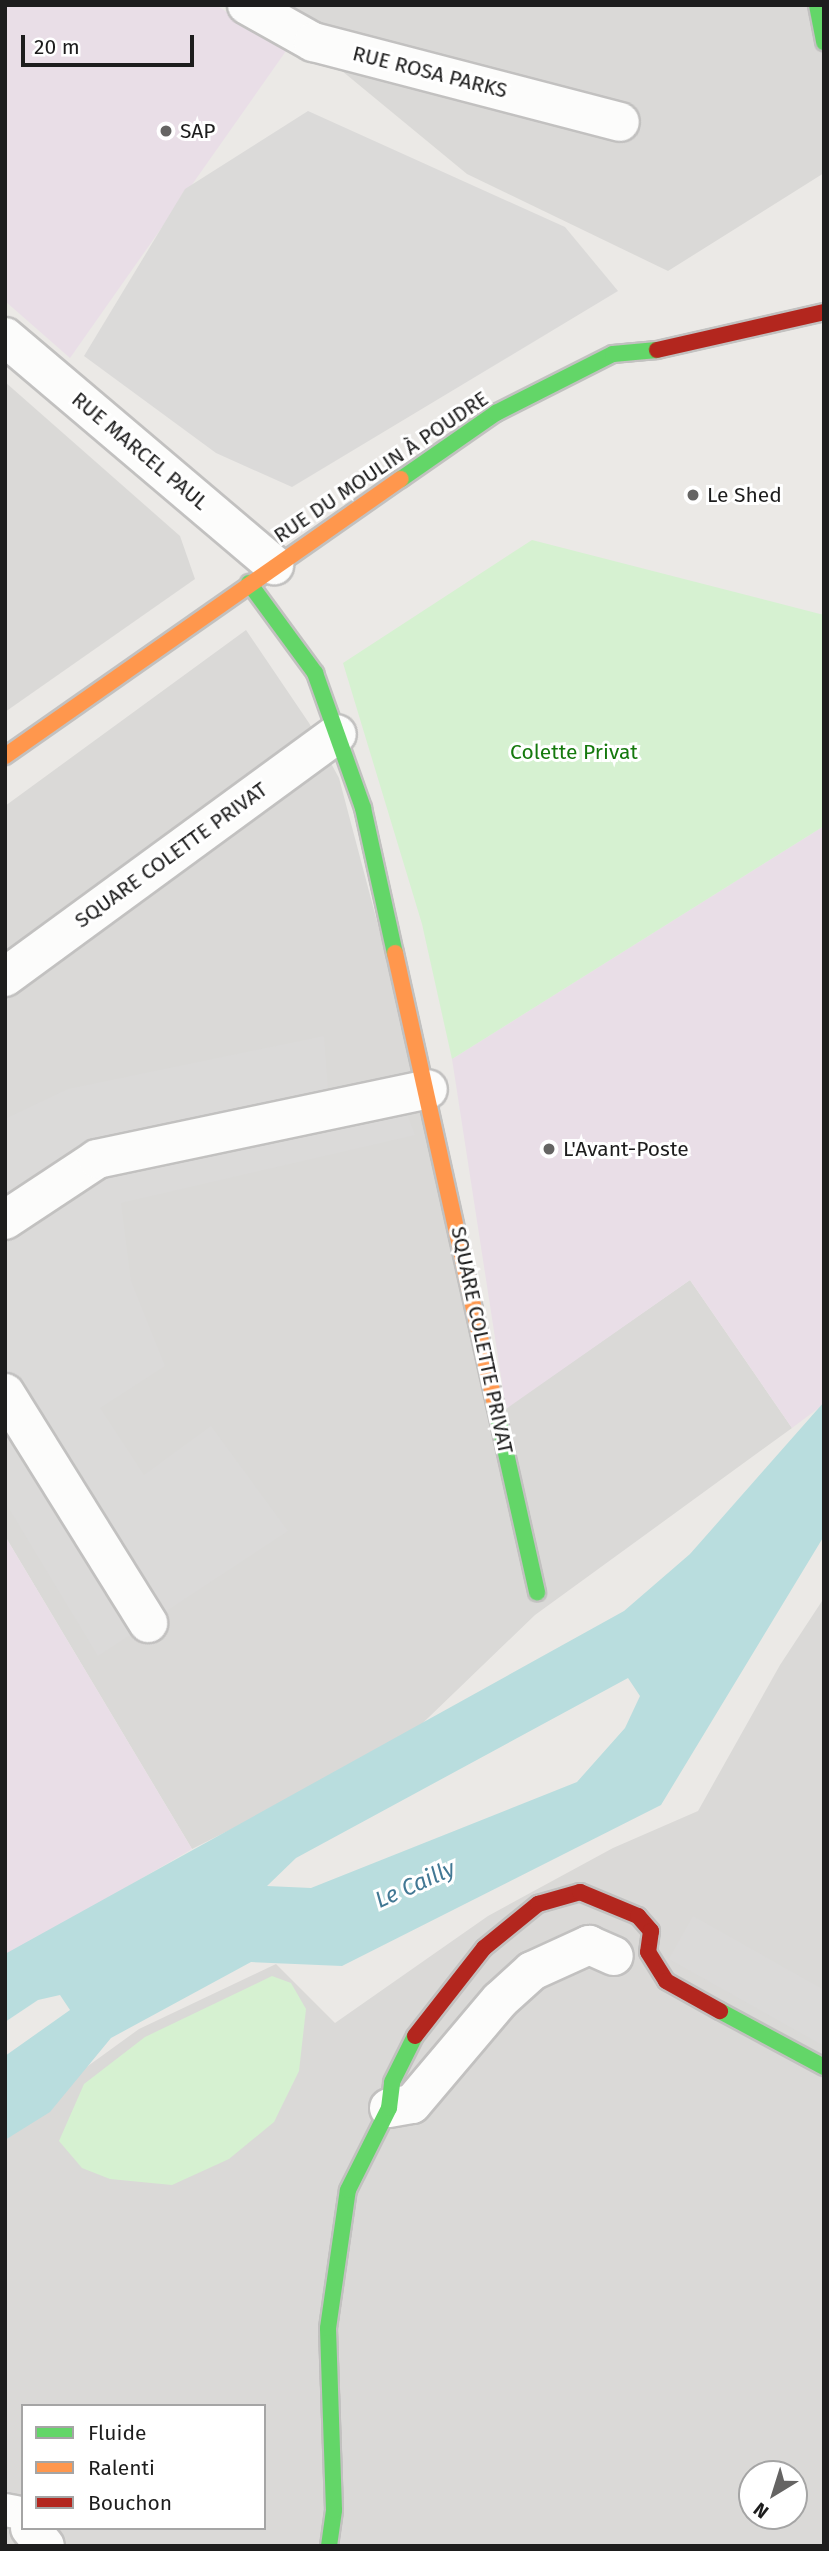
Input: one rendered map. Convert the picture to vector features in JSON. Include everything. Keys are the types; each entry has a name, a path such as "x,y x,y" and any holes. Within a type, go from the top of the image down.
{"street":[{"name":"RUE ROSA PARKS","path":"247,5 313,42 620,122"},
{"path":"817,5 824,41"},
{"name":"RUE DU MOULIN À POUDRE","path":"5,756 496,413 613,354 674,349 824,312"},
{"name":"RUE MARCEL PAUL","path":"5,337 262,574"},
{"name":"SQUARE COLETTE PRIVAT","path":"262,574 315,673 363,808 428,1088 537,1592"},
{"name":"SQUARE COLETTE PRIVAT","path":"5,977 337,734"},
{"path":"5,1220 97,1159 428,1088"},
{"path":"5,1393 148,1623"},
{"path":"329,2546 334,2510 328,2328 348,2190 389,2108 392,2082 417,2032 449,1987 484,1948 538,1904 580,1892 638,1916 651,1931 648,1952 666,1981 824,2067"},
{"path":"389,2108 412,2104 500,2000 532,1971 589,1945 614,1956"},
{"path":"30,2530 45,2546"}],"shaded area":[{"path":"5,5 216,5 286,51 70,358 5,301"},
{"path":"262,5 824,5 824,173 668,271 467,174"},
{"path":"308,111 565,227 618,291 292,487 216,453 84,356 185,189"},
{"path":"5,382 180,536 195,579 5,712"},
{"path":"246,630 309,723 339,778 506,1408 690,1280 792,1428 535,1615 401,1744 192,1849 5,1536 5,806"},
{"path":"824,826 824,1404 792,1428 690,1280 506,1409 452,1059"},
{"path":"324,1036 330,1116 403,1103 415,1135 121,1203 131,1281 165,1366 100,1408 144,1475 211,1426 288,1531 98,1656 5,1502 5,1119 68,1089"},
{"path":"5,1536 192,1849 5,1958"},
{"path":"824,1598 824,2546 5,2546 5,2126 139,2029 276,1964 335,2023 488,1916 613,1848 698,1811 780,1665"},
{"path":"693,1916 824,1990 824,2046 669,1959"}],"green space":[{"name":"Colette Privat","path":"532,540 824,615 824,826 452,1059 422,924 343,663"},
{"path":"272,1976 291,1983 306,2009 299,2071 274,2122 229,2159 172,2185 110,2179 82,2168 59,2141 84,2084 145,2037"}],"water":[{"name":"Le Cailly","path":"824,1402 824,1536 661,1805 342,1966 251,1962 111,2038 50,2112 5,2140 5,2056 70,2010 60,1995 38,2000 5,2022 5,1954 624,1611 690,1554","holes":["628,1678 640,1696 625,1728 577,1782 311,1888 267,1886 296,1858"]}],"traffic: fast":[{"path":"817,5 824,42"},
{"path":"401,479 496,413 613,354 657,350"},
{"path":"249,583 315,673 363,808 395,953"},
{"path":"495,1404 537,1592"},
{"path":"720,2011 824,2067"},
{"path":"329,2546 334,2510 328,2328 348,2190 389,2108 392,2082 415,2036"}],"traffic: slow":[{"path":"5,756 401,479"},
{"path":"395,953 495,1404"}],"traffic: jam":[{"path":"657,350 824,312"},
{"path":"415,2036 484,1948 538,1904 580,1892 638,1916 651,1931 648,1952 666,1981 720,2011"}],"place":[{"name":"SAP","path":"166,131"},
{"name":"Le Shed","path":"693,495"},
{"name":"L'Avant-Poste","path":"549,1149"}]}
